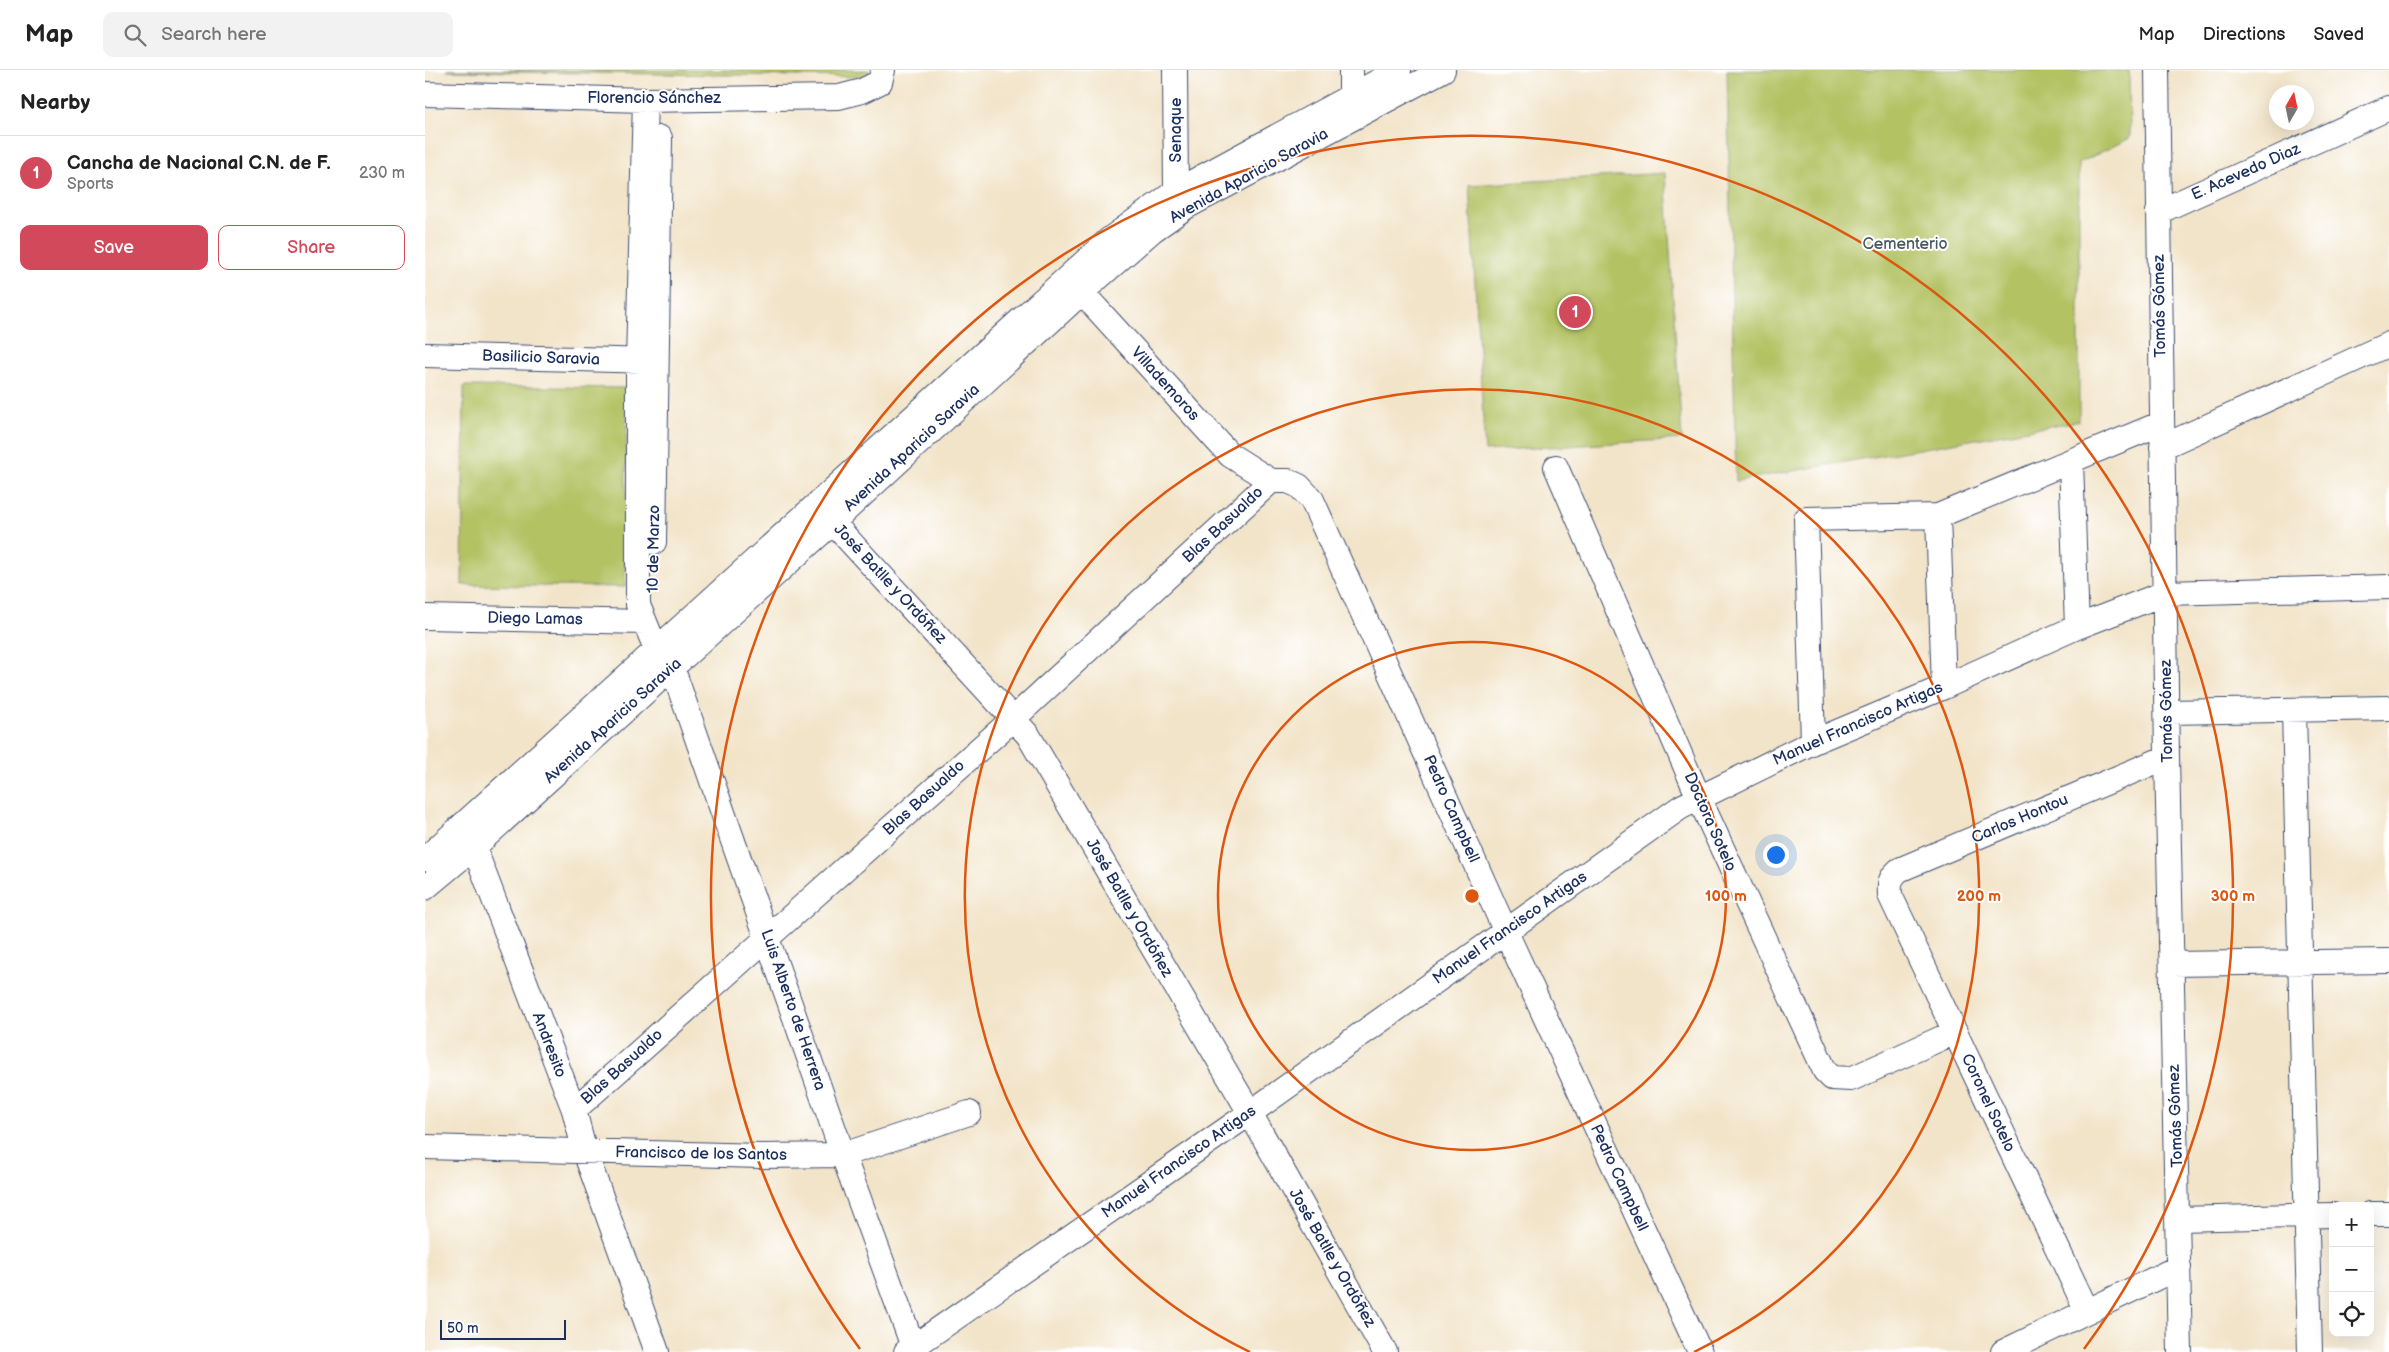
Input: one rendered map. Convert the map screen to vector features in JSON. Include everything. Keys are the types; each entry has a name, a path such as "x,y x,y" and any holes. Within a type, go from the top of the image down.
{"street":[{"name":"Senaque","path":"1175,70 1176,191"},
{"path":"1351,70 1351,95"},
{"name":"Avenida Aparicio Saravia","path":"425,859 816,505 1147,222 1176,191 1399,70"},
{"name":"Avenida Aparicio Saravia","path":"1147,222 1186,208 1443,70"},
{"name":"Tomás Gómez","path":"2157,70 2167,757 2179,1219 2180,1352"},
{"name":"Florencio Sánchez","path":"425,94 653,100 839,98 862,91 881,76"},
{"name":"10 de Marzo","path":"645,622 653,606 647,361 653,100"},
{"name":"E. Acevedo Diaz","path":"2159,212 2389,108"},
{"name":"Avenida Aparicio Saravia","path":"425,888 474,847 833,522 1075,284"},
{"name":"Villademoros","path":"1075,284 1230,455 1271,481"},
{"path":"2162,447 2389,344"},
{"name":"Basilicio Saravia","path":"425,355 647,361"},
{"path":"1813,742 1806,519 1937,516 2162,423"},
{"path":"2071,462 2077,627"},
{"name":"Doctora Sotelo","path":"1556,467 1699,798 1825,1071 1832,1078 1851,1079 1955,1032"},
{"name":"Blas Basualdo","path":"573,1110 1013,718 1271,481"},
{"name":"Pedro Campbell","path":"1271,481 1288,481 1299,486 1312,500 1505,930 1700,1352"},
{"name":"José Batlle y Ordóñez","path":"816,505 1028,735 1250,1113 1385,1352"},
{"path":"1937,516 1944,686"},
{"name":"Manuel Francisco Artigas","path":"911,1350 1250,1113 1505,930 1681,807 1813,742 2077,627 2165,593 2389,587"},
{"name":"Diego Lamas","path":"425,617 645,622"},
{"path":"645,622 656,649 672,667"},
{"name":"Luis Alberto de Herrera","path":"672,667 911,1350"},
{"path":"2167,712 2389,708"},
{"path":"2294,710 2310,1352"},
{"name":"Carlos Hontou","path":"1890,895 1891,877 1899,870 2167,757"},
{"name":"Andresito","path":"458,829 474,847 573,1110 585,1152 657,1352"},
{"name":"Coronel Sotelo","path":"1890,895 2087,1311"},
{"path":"2172,964 2389,961"},
{"name":"Francisco de los Santos","path":"425,1147 761,1156 843,1155 969,1113"},
{"path":"2374,1214 2389,1214"},
{"path":"2179,1219 2329,1215"},
{"path":"2003,1352 2179,1267"}],"green space":[{"path":"869,70 869,77 447,71"},
{"name":"Cementerio","path":"1727,70 2129,70 2130,138 2079,163 2079,421 1736,481"},
{"path":"1665,173 1682,439 1485,451 1469,185"},
{"path":"464,386 627,388 625,587 462,585"}],"place":[{"name":"Cancha de Nacional C.N. de F.","path":"1575,312"}]}
